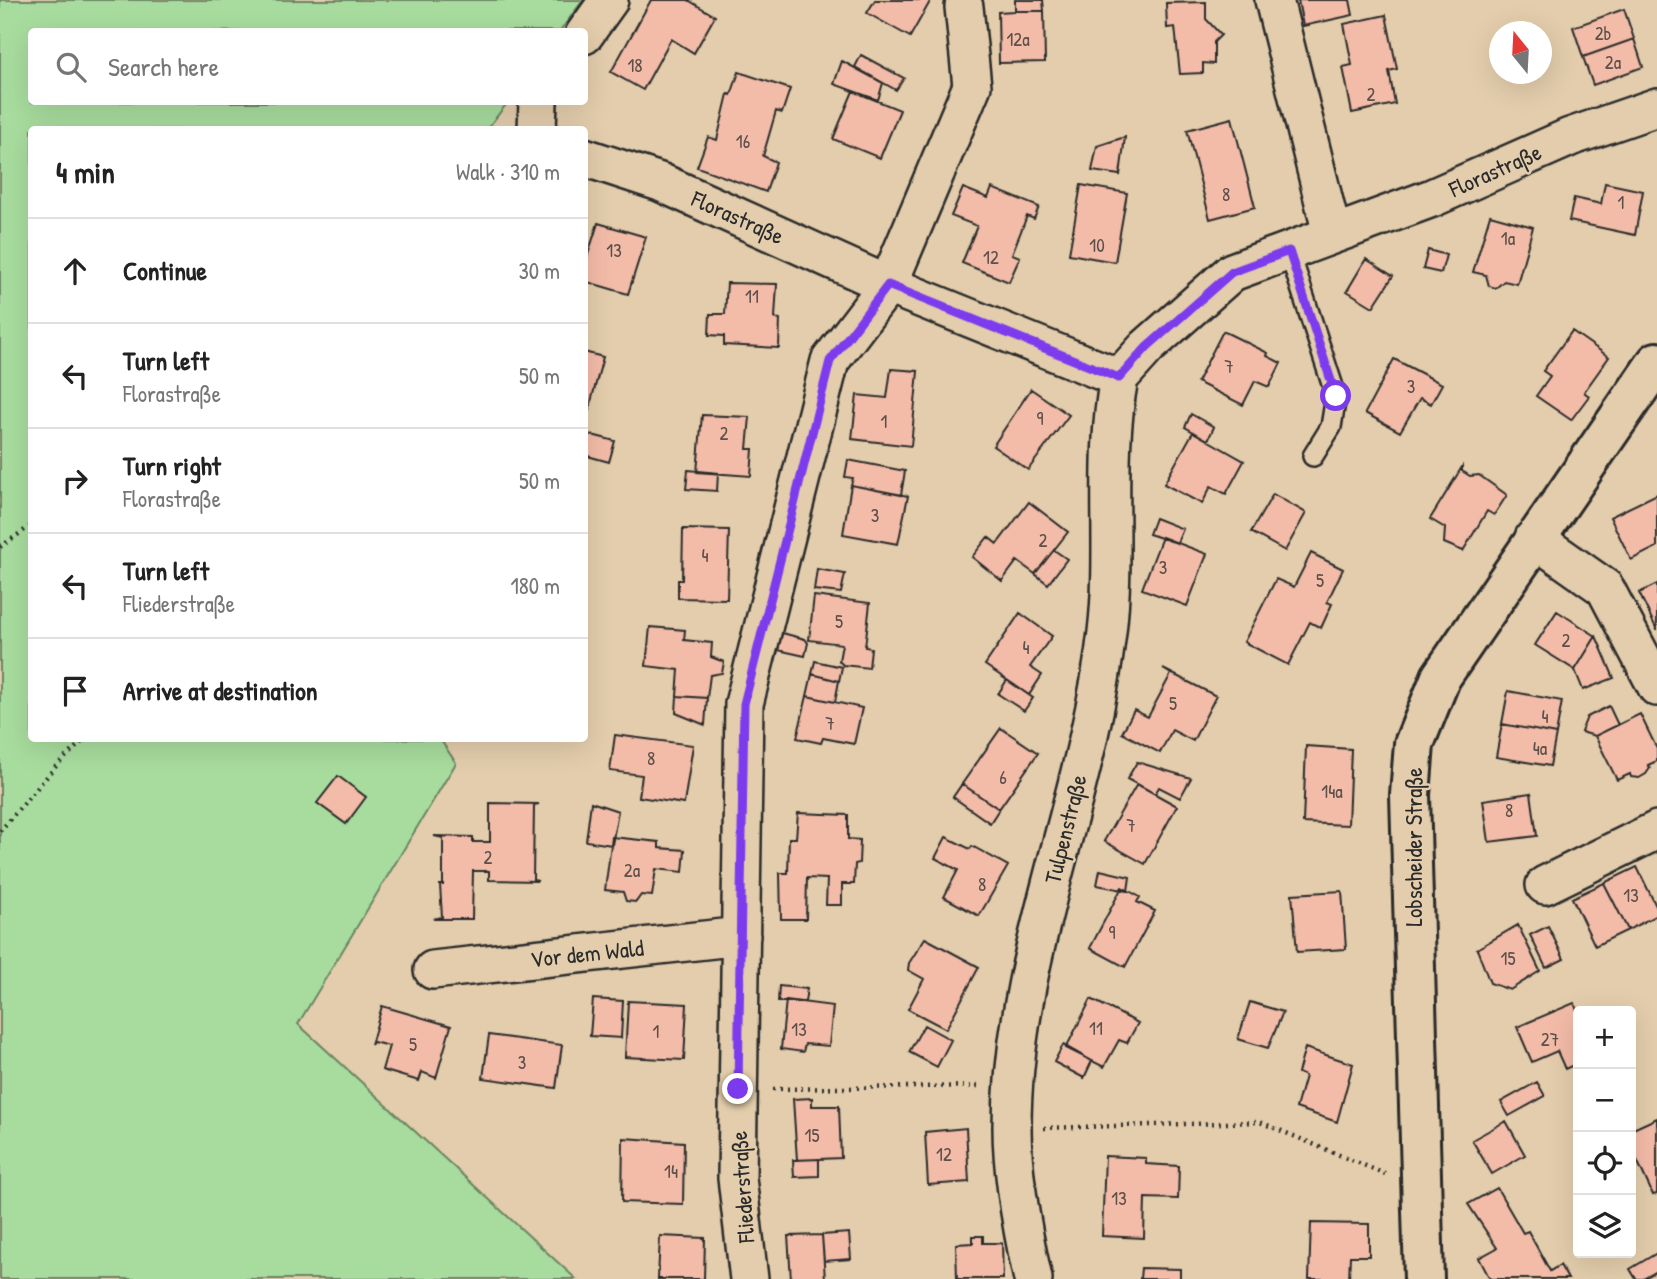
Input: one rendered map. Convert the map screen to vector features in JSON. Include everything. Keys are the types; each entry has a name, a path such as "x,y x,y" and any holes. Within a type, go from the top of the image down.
{"street":[{"path":"588,29 609,0"},
{"path":"1274,0 1332,234"},
{"path":"888,285 972,86 964,7"},
{"path":"537,126 538,105"},
{"name":"Florastraße","path":"588,158 660,181 888,285 1119,378 1147,347 1232,272 1432,198 1570,137 1657,107"},
{"name":"Fliederstraße","path":"749,1279 737,1178 744,704 830,361 888,285"},
{"name":"Lobscheider Straße","path":"1424,1279 1410,795 1413,744 1441,677 1657,362"},
{"name":"Tulpenstraße","path":"1033,1279 1012,1129 1014,1086 1028,982 1096,702 1108,631 1111,421 1119,378"},
{"path":"1534,538 1605,588 1657,687"},
{"path":"1545,885 1657,830"},
{"name":"Vor dem Wald","path":"433,970 741,936"}],"lane":[{"path":"1289,251 1336,396 1331,427 1313,456"}],"path":[{"path":"0,547 28,528"},
{"path":"0,831 57,765 82,742"},
{"path":"789,1089 1014,1086"},
{"path":"1012,1129 1260,1122 1393,1177"}],"green space":[{"path":"0,0 583,0 562,28 28,28 28,105 506,105 489,126 28,126 28,742 442,742 456,763 298,1024 576,1279 0,1279"}],"building":[{"path":"651,0 688,0 715,16 694,53 671,39 643,90 611,72"},
{"path":"875,0 931,0 910,37 867,13"},
{"path":"1015,0 1043,0 1044,11 1015,11"},
{"path":"1298,0 1350,0 1353,15 1303,26"},
{"path":"1206,2 1206,19 1221,35 1214,42 1214,64 1203,63 1203,73 1180,74 1175,27 1167,28 1166,3"},
{"path":"1624,9 1634,39 1583,57 1573,27"},
{"path":"1044,11 1045,62 999,63 998,12"},
{"path":"1386,15 1397,69 1389,71 1395,104 1352,113 1343,67 1352,65 1344,24"},
{"path":"1634,39 1643,67 1593,85 1583,57"},
{"path":"861,55 904,78 896,90 855,67"},
{"path":"842,61 883,83 878,100 834,84"},
{"path":"739,72 790,89 782,113 776,111 763,156 776,162 766,192 697,167 708,137 717,140 728,94 731,95"},
{"path":"853,91 900,110 880,158 833,139"},
{"path":"1232,118 1255,207 1210,219 1187,130"},
{"path":"1125,137 1120,175 1092,171 1097,146"},
{"path":"1605,183 1643,191 1635,235 1569,221 1574,198 1601,204"},
{"path":"1081,185 1127,193 1115,262 1069,254"},
{"path":"963,188 988,198 992,188 1039,207 1034,219 1027,216 1012,254 1020,257 1009,282 962,263 977,226 951,216"},
{"path":"1490,215 1533,227 1517,284 1504,281 1496,288 1489,286 1486,275 1473,272"},
{"path":"598,223 646,237 628,294 588,282 588,254"},
{"path":"1428,250 1446,255 1441,273 1423,269"},
{"path":"1366,259 1393,276 1373,307 1347,291"},
{"path":"727,283 777,284 775,318 780,319 779,348 724,345 724,336 709,335 710,314 725,314"},
{"path":"1223,331 1268,353 1267,356 1281,363 1269,387 1255,381 1243,405 1197,382"},
{"path":"1572,331 1609,357 1584,392 1589,396 1571,420 1536,396 1550,376 1543,371"},
{"path":"588,353 603,357 588,413"},
{"path":"1394,359 1442,384 1431,404 1420,398 1400,432 1365,413"},
{"path":"891,369 918,371 911,446 852,439 857,395 887,398"},
{"path":"1031,389 1069,415 1028,470 993,446"},
{"path":"1191,414 1214,427 1208,440 1185,427"},
{"path":"702,415 750,417 747,449 753,449 751,476 697,472"},
{"path":"1193,432 1244,461 1226,494 1211,486 1202,504 1164,484"},
{"path":"588,434 615,441 609,462 588,456"},
{"path":"848,460 905,471 901,495 851,485 853,478 845,477"},
{"path":"1462,467 1462,471 1470,476 1479,475 1507,495 1494,515 1487,511 1463,551 1444,543 1445,528 1430,519"},
{"path":"688,470 718,473 717,491 686,489"},
{"path":"851,485 908,496 898,544 843,534"},
{"path":"1273,494 1306,513 1285,551 1251,532"},
{"path":"1657,494 1657,547 1631,560 1610,517"},
{"path":"1029,502 1068,532 1035,574 1017,561 1002,581 972,557 988,537 997,544"},
{"path":"1155,518 1183,529 1177,543 1149,534"},
{"path":"683,529 729,530 727,599 678,598 678,580 682,580"},
{"path":"1162,537 1207,554 1187,606 1142,589"},
{"path":"1054,550 1067,559 1048,584 1035,574"},
{"path":"1311,553 1343,569 1327,602 1332,604 1321,628 1310,622 1288,665 1244,642 1276,579 1294,587"},
{"path":"817,569 845,574 841,593 814,590"},
{"path":"1657,584 1657,630 1639,593"},
{"path":"814,596 870,603 865,647 871,648 869,668 843,665 839,661 842,644 809,640"},
{"path":"1557,611 1596,636 1575,670 1535,645"},
{"path":"1020,613 1052,636 1030,667 1042,675 1029,695 985,665"},
{"path":"650,627 685,630 684,640 712,643 711,657 724,662 722,673 710,675 707,698 677,696 679,670 646,666"},
{"path":"782,633 805,639 808,643 805,656 778,650"},
{"path":"1596,636 1614,678 1583,690 1575,670"},
{"path":"815,661 842,667 839,681 812,674"},
{"path":"1163,669 1216,696 1193,741 1172,730 1160,753 1122,733 1134,710 1148,717 1171,674"},
{"path":"812,674 839,681 835,702 807,696"},
{"path":"1007,680 1033,698 1024,711 998,694"},
{"path":"1508,691 1562,701 1556,734 1502,724"},
{"path":"677,696 707,698 705,725 676,713"},
{"path":"807,696 862,708 854,744 823,738 821,743 797,738"},
{"path":"1609,706 1618,725 1595,736 1581,732 1587,717"},
{"path":"1640,714 1657,749 1657,761 1648,765 1650,768 1646,774 1639,778 1631,777 1630,774 1617,780 1595,736"},
{"path":"1502,724 1556,734 1550,766 1496,757"},
{"path":"1001,728 1038,753 999,809 962,784"},
{"path":"615,735 693,745 684,804 639,797 642,775 610,771"},
{"path":"1306,746 1351,749 1348,825 1303,823"},
{"path":"1137,762 1191,778 1180,798 1159,787 1155,794 1127,779"},
{"path":"338,776 366,797 346,824 317,803"},
{"path":"962,784 999,809 990,823 953,797"},
{"path":"1137,784 1177,806 1145,864 1104,841"},
{"path":"1531,793 1537,836 1489,842 1483,800"},
{"path":"591,802 618,811 612,845 586,841"},
{"path":"490,803 539,804 534,805 533,880 538,881 489,880 489,871 473,871 472,919 433,919 442,917 440,885 443,885 443,838 434,836 473,837 473,842 490,842"},
{"path":"798,813 848,815 848,839 860,840 859,863 855,864 854,884 842,884 842,905 826,905 827,879 807,878 806,919 781,919 780,873 788,873 789,838 796,838"},
{"path":"612,837 659,842 659,848 685,850 683,872 656,869 652,896 641,895 636,902 626,901 623,892 605,890"},
{"path":"946,837 970,849 972,846 1008,866 979,916 944,897 958,870 935,858"},
{"path":"1637,867 1657,908 1657,915 1628,930 1604,883"},
{"path":"1100,870 1130,877 1128,891 1097,885"},
{"path":"1604,883 1628,930 1595,946 1572,898"},
{"path":"1122,887 1140,897 1137,902 1155,911 1125,967 1090,948"},
{"path":"1342,891 1346,949 1297,952 1292,894"},
{"path":"1518,925 1540,971 1510,990 1490,983 1477,949"},
{"path":"1548,926 1564,959 1546,968 1530,935"},
{"path":"925,938 979,967 946,1029 908,1009 924,979 908,970 909,963"},
{"path":"779,986 807,989 805,1002 778,1002"},
{"path":"593,999 623,1001 621,1038 590,1036"},
{"path":"1091,999 1138,1023 1127,1043 1119,1040 1104,1067 1066,1048"},
{"path":"786,1000 833,1006 829,1046 805,1044 803,1052 781,1049"},
{"path":"628,1001 687,1004 684,1060 625,1057"},
{"path":"1250,1002 1283,1012 1268,1048 1238,1039"},
{"path":"1574,1003 1573,1065 1565,1069 1557,1051 1532,1062 1517,1027"},
{"path":"382,1006 451,1026 436,1078 422,1072 419,1081 382,1070 389,1046 373,1042 371,1045"},
{"path":"924,1025 951,1040 937,1067 909,1052"},
{"path":"489,1035 562,1045 556,1088 483,1078"},
{"path":"1063,1045 1092,1061 1084,1078 1054,1062"},
{"path":"1305,1048 1353,1064 1337,1122 1296,1108 1305,1076 1298,1073"},
{"path":"1537,1082 1545,1096 1509,1116 1501,1102"},
{"path":"812,1098 812,1106 839,1106 841,1158 797,1160 793,1099"},
{"path":"1657,1118 1657,1194 1653,1195 1636,1158 1636,1128"},
{"path":"1506,1121 1525,1155 1492,1174 1472,1140"},
{"path":"966,1128 969,1182 928,1185 925,1132"},
{"path":"623,1138 684,1142 683,1204 622,1202"},
{"path":"1105,1156 1146,1158 1146,1164 1179,1166 1178,1199 1145,1198 1144,1238 1102,1236"},
{"path":"819,1159 819,1176 794,1177 793,1160"},
{"path":"1497,1188 1523,1233 1528,1231 1550,1271 1560,1265 1568,1279 1490,1279 1479,1258 1497,1248 1468,1204"},
{"path":"1311,1223 1369,1224 1369,1256 1350,1256 1349,1279 1309,1279"},
{"path":"849,1233 851,1259 824,1261 822,1235"},
{"path":"822,1235 825,1279 791,1279 788,1236"},
{"path":"660,1236 705,1238 704,1279 658,1279"},
{"path":"973,1236 983,1236 983,1243 1002,1243 1003,1279 957,1279 956,1244 973,1243"},
{"path":"1657,1253 1657,1271 1643,1279 1636,1279 1630,1269"},
{"path":"1141,1268 1180,1269 1180,1279 1140,1279"}],"route":[{"path":"738,1089 744,704 830,361 888,285 1014,338 1119,378 1147,347 1232,272 1289,251 1311,312 1336,396"}]}
